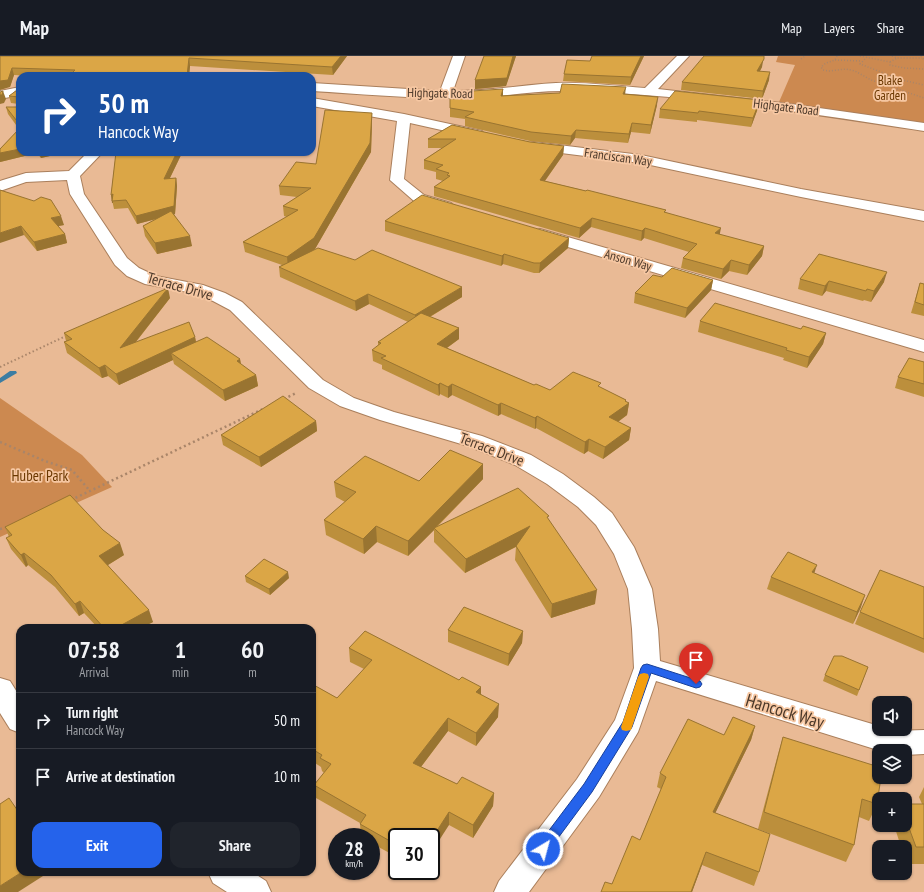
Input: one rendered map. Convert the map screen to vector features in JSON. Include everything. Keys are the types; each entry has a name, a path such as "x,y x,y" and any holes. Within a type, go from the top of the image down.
{"street":[{"path":"446,95 459,56"},
{"path":"650,91 683,56"},
{"name":"Highgate Road","path":"316,87 446,95 486,94 566,87 650,91 812,110 924,127"},
{"path":"0,95 16,92"},
{"path":"7,108 16,97"},
{"path":"316,103 404,118 493,138"},
{"path":"404,118 397,180 419,198 464,212"},
{"name":"Franciscan Way","path":"522,144 641,159 801,193 924,216"},
{"path":"0,187 22,178 73,175 92,156"},
{"name":"Terrace Drive","path":"73,175 77,194 121,261 133,272 151,280 197,289 219,297 236,306 316,384 347,402 387,416 475,441 523,460 555,478 586,502 604,519 626,553 640,589 645,629 647,668 628,724 588,788 510,892"},
{"name":"Anson Way","path":"524,230 924,346"},
{"name":"Hancock Way","path":"647,668 894,743 924,742"},
{"path":"0,689 16,715"},
{"path":"230,876 255,892"}],"path":[{"path":"801,59 804,56"},
{"path":"835,60 837,56"},
{"path":"860,56 890,62 890,65 904,68 924,69"},
{"path":"892,56 897,58 922,58"},
{"path":"867,57 862,61 830,61 821,67 823,70 829,71 846,69 855,71 871,80 924,98"},
{"path":"890,62 897,58"},
{"path":"862,61 860,64 876,71 924,84"},
{"path":"0,367 72,333"},
{"path":"280,401 316,384"},
{"path":"70,501 266,407"},
{"path":"0,442 45,461 72,470 90,492"},
{"path":"0,529 12,525"}],"green space":[{"name":"Blake Garden","path":"778,56 924,56 924,124 779,102 795,65 776,62"},
{"name":"Huber Park","path":"0,398 82,455 112,487 0,537"}],"building":[{"path":"0,56 341,56 332,67 189,58 187,72 73,72 75,70 12,68 8,80 0,81"},
{"path":"484,56 513,56 507,78 475,80"},
{"path":"592,56 641,56 631,77 564,74 567,60 590,61"},
{"path":"704,56 764,56 764,59 757,71 770,72 763,91 682,82"},
{"path":"562,84 626,87 623,94 658,97 651,125 632,123 629,134 576,130 571,136 531,132 465,117 474,112 450,108 450,99 469,98 472,91 503,89 501,96 560,93"},
{"path":"16,91 16,97 9,96"},
{"path":"675,91 760,100 753,118 699,111 698,113 660,109"},
{"path":"6,107 16,107 16,120"},
{"path":"325,110 372,113 370,143 314,238 287,257 243,242 298,210 283,206 311,188 279,186 296,162 316,164"},
{"path":"452,125 530,142 564,146 540,180 666,210 664,212 721,228 715,233 764,246 749,265 731,260 723,269 683,258 697,244 645,228 642,231 592,218 580,228 434,187 450,176 447,175 449,173 436,169 443,165 424,160 456,139 428,139"},
{"path":"16,132 16,150 0,153 0,149"},
{"path":"116,156 175,156 164,179 176,178 174,206 136,216 126,200 112,201 113,194 111,195"},
{"path":"0,190 34,201 41,197 51,200 61,216 51,218 65,234 34,242 21,226 0,233"},
{"path":"422,195 569,238 540,263 534,263 504,254 502,256 385,221"},
{"path":"171,211 190,236 155,243 143,226"},
{"path":"318,248 355,260 372,250 462,287 415,315 368,294 355,301 279,267"},
{"path":"819,254 887,272 874,291 867,289 866,291 829,281 825,286 800,279"},
{"path":"672,268 713,280 687,308 635,293 653,275 662,277"},
{"path":"920,283 924,284 924,305 915,302"},
{"path":"168,288 120,348 189,322 195,337 116,374 105,365 99,368 64,342 72,339 64,333"},
{"path":"715,303 801,329 803,326 826,333 809,357 786,350 787,348 700,321"},
{"path":"421,313 459,328 437,344 534,385 536,384 550,390 573,372 601,383 598,386 629,403 609,417 631,428 605,447 589,439 585,442 537,416 535,418 501,403 498,405 452,384 448,387 440,383 438,385 381,358 386,356 372,350 381,343 378,342"},
{"path":"207,337 240,359 237,361 256,375 223,390 171,353"},
{"path":"909,358 924,362 924,384 898,377"},
{"path":"283,396 316,421 259,457 221,435"},
{"path":"450,450 483,464 408,541 376,526 363,539 324,520 356,492 334,482 365,456 419,481"},
{"path":"518,488 549,516 547,517 597,590 552,604 516,546 530,526 466,559 434,528"},
{"path":"70,495 103,530 120,543 99,556 149,610 123,624 100,624 80,601 75,604 51,575 24,553 21,555 6,538 12,535 5,527"},
{"path":"788,552 817,565 812,572 865,595 857,612 771,577"},
{"path":"264,559 288,572 269,589 245,576"},
{"path":"880,570 924,587 924,639 860,612"},
{"path":"464,607 523,631 509,654 448,630"},
{"path":"365,631 459,680 462,677 481,687 476,692 499,704 476,733 448,718 413,763 457,784 462,777 494,793 473,825 449,812 439,828 388,828 388,840 380,835 380,828 367,828 360,824 366,815 316,786 316,783 331,764 320,758 322,755 316,751 316,686 337,698 372,660 349,648"},
{"path":"834,656 842,656 868,667 859,690 825,675"},
{"path":"733,717 755,726 713,812 770,834 759,872 706,852 691,892 601,892 605,882 612,884 632,836 640,840 666,777 660,773 688,719 724,735"},
{"path":"783,737 872,765 872,784 880,784 879,792 872,792 872,802 862,799 854,845 764,812"},
{"path":"9,798 16,808 16,876 0,886 0,804"},
{"path":"912,804 924,804 924,847 916,847 910,832 912,832"}],"waterway":[{"path":"0,381 13,373"}],"slow traffic":[{"path":"626,727 644,677"}],"route":[{"path":"543,849 588,788 628,724 647,668 696,684"}]}
